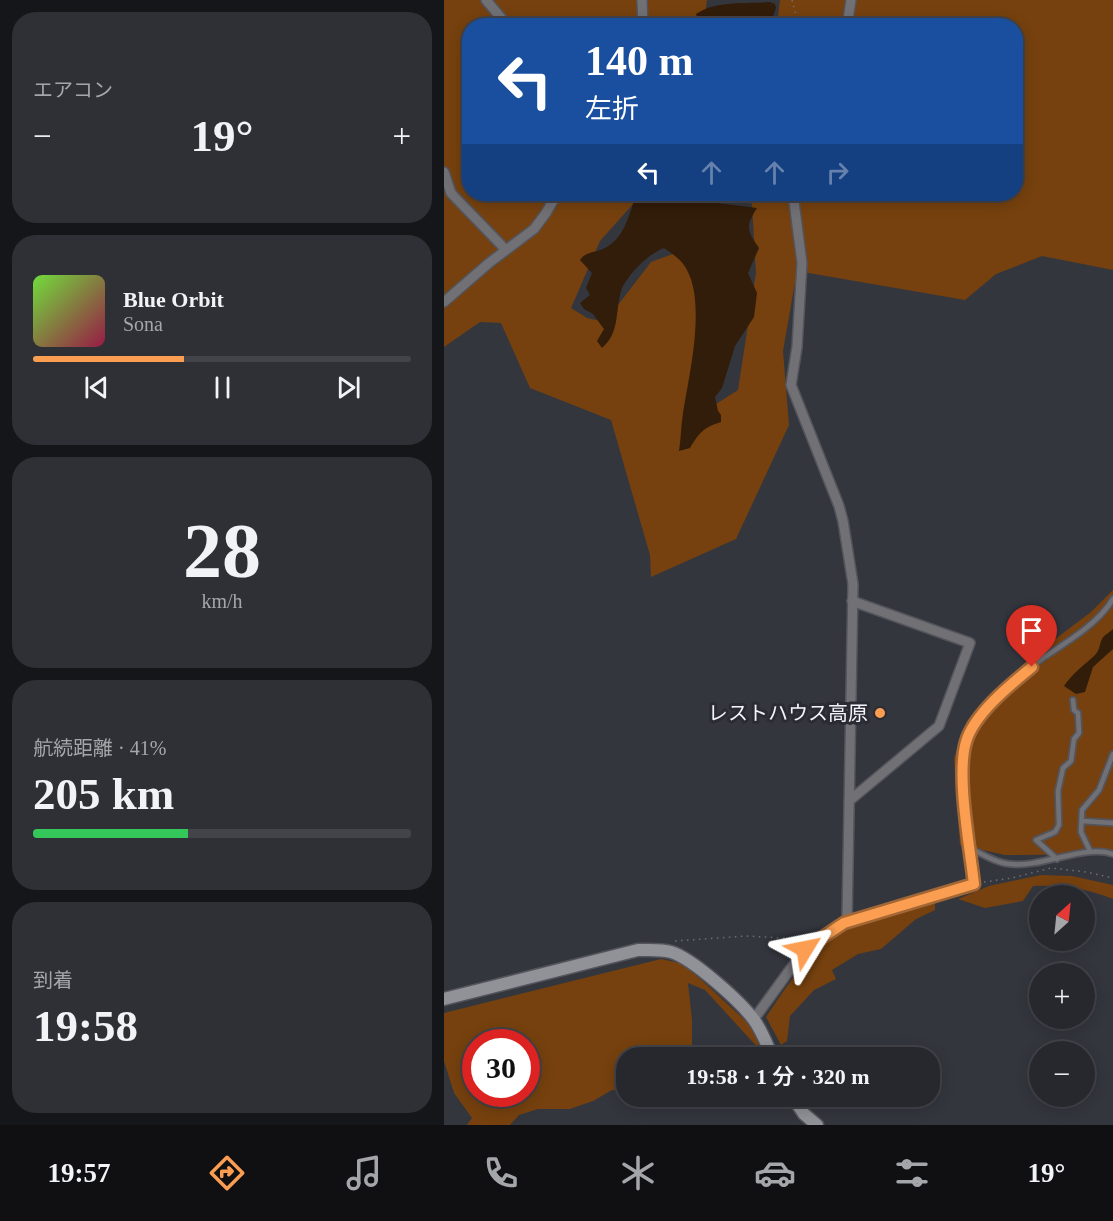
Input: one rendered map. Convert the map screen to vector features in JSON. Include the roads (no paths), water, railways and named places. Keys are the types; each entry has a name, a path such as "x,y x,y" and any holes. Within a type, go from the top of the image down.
{"main road":[{"path":"444,999 638,951 658,950 673,953 691,962 754,1019 768,1047"},
{"path":"799,1107 817,1125"}],"street":[{"path":"486,0 501,18"},
{"path":"642,0 643,18"},
{"path":"848,18 851,0"},
{"path":"444,172 451,193 506,250"},
{"path":"444,302 534,229 552,201"},
{"path":"794,201 802,263 791,385 843,521 853,584 847,922"},
{"path":"849,801 939,726 970,643 852,601"},
{"path":"754,1019 805,949 817,940 847,922 974,884"}],"lane":[{"path":"974,884 963,772 966,742 976,723 1013,682 1081,631 1104,611 1113,599"},
{"path":"1058,859 1036,840 1055,832 1059,825 1058,790 1063,768 1071,761 1074,740 1079,734 1078,713 1074,710 1073,700"},
{"path":"1090,851 1081,832 1083,810 1099,790 1113,754"},
{"path":"1082,821 1113,823"},
{"path":"970,848 1010,864 1058,859 1090,851 1106,851 1113,854"}],"place":[{"name":"レストハウス高原","path":"880,713"}]}
